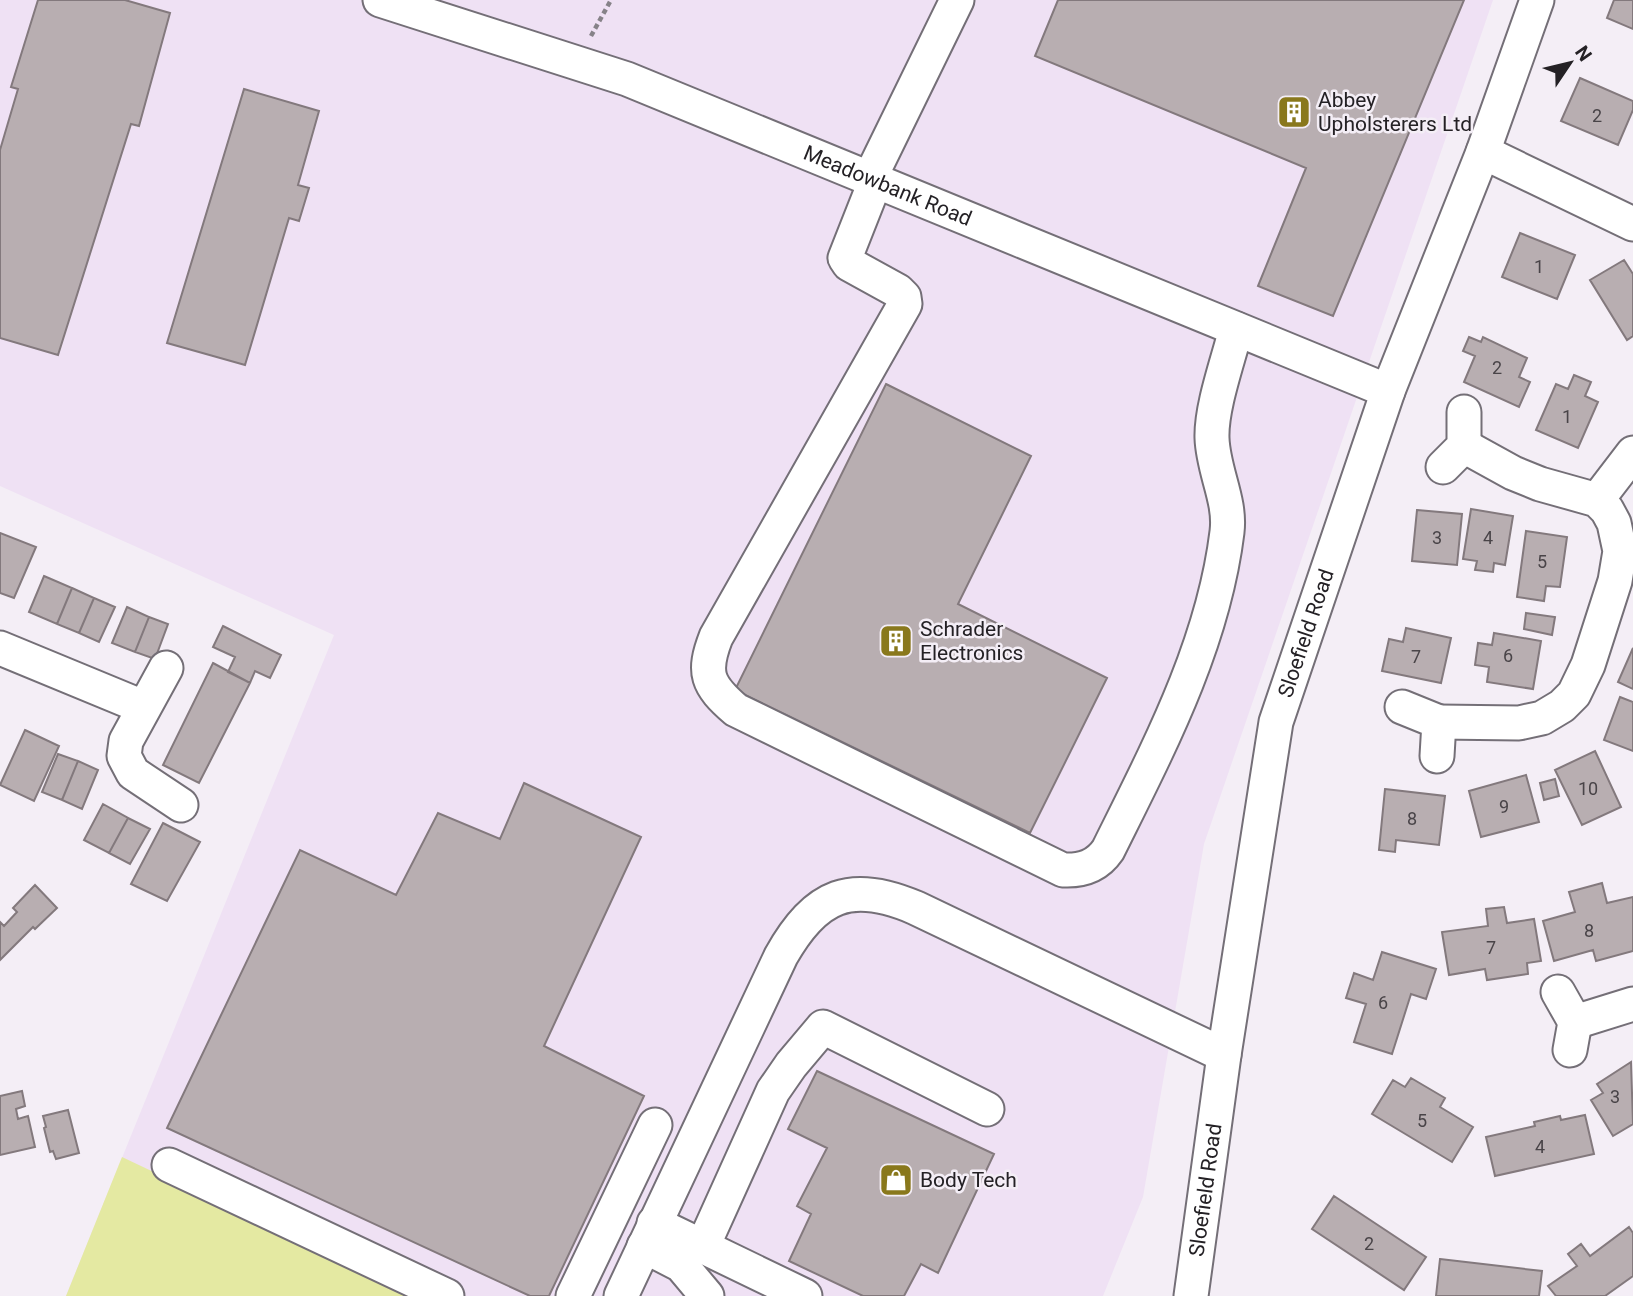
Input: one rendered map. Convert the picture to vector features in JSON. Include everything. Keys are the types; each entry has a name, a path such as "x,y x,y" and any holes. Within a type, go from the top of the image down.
{"street":[{"name":"Meadowbank Road","path":"380,0 627,79 1388,391"},
{"path":"957,0 872,181 845,258 849,264 901,293 905,304 716,636 707,668 711,684 719,695 736,710 1063,870 1074,871 1094,864 1108,850 1178,706 1205,628 1224,553 1227,529 1227,504 1213,445 1214,419 1236,330"},
{"name":"Sloefield Road","path":"1198,1295 1224,1055 1276,722 1388,391 1483,152 1537,0"},
{"path":"1483,152 1633,224"},
{"path":"1402,707 1439,722 1530,721 1553,713 1574,694 1588,666 1615,581 1620,551 1614,523 1607,510 1597,500 1453,457 1464,412"},
{"path":"1597,500 1633,453"},
{"path":"0,648 143,707"},
{"path":"166,668 126,741 124,757 133,773 181,805"},
{"path":"1437,756 1439,722"},
{"path":"621,1296 791,938 816,910 846,895 865,893 883,896 916,908 1224,1055"},
{"path":"1558,992 1573,1036 1611,1013 1633,1004"},
{"path":"703,1246 780,1078 823,1027 987,1109"},
{"path":"573,1296 655,1125"},
{"path":"169,1165 447,1296"},
{"path":"649,1235 703,1246 805,1296"},
{"path":"649,1235 681,1265 707,1296"}],"path":[{"path":"579,64 611,0"}],"shaded area":[{"path":"0,0 1493,0 1204,844 1143,1197 1103,1296 66,1296 334,635 0,486"}],"green space":[{"path":"122,1157 415,1296 66,1296"}],"building":[{"path":"38,0 125,0 170,13 139,126 131,124 58,355 0,338 0,150 18,89 11,87"},
{"name":"Abbey Upholsterers Ltd","path":"1058,0 1464,0 1333,316 1258,286 1306,168 1035,56"},
{"path":"1614,0 1633,0 1633,29 1607,18"},
{"path":"1580,78 1633,101 1633,110 1618,145 1561,121"},
{"path":"244,89 319,111 298,185 309,188 299,221 289,218 245,365 167,343"},
{"path":"1520,233 1575,255 1557,299 1502,277"},
{"path":"1624,260 1633,274 1633,336 1627,340 1590,280"},
{"path":"1469,337 1481,342 1483,337 1527,358 1519,377 1530,382 1519,407 1464,382 1475,356 1463,351"},
{"path":"1574,375 1591,382 1585,396 1598,402 1578,448 1536,430 1556,384 1568,389"},
{"name":"Schrader Electronics","path":"886,384 1031,456 958,604 1107,678 1030,833 735,690"},
{"path":"1471,509 1513,516 1505,565 1494,563 1493,572 1475,570 1477,561 1463,559"},
{"path":"1417,510 1462,514 1457,565 1412,561"},
{"path":"1526,531 1567,537 1560,587 1546,586 1544,601 1517,597"},
{"path":"0,533 36,547 14,598 0,593"},
{"path":"44,576 72,588 57,624 29,612"},
{"path":"72,588 94,598 79,633 57,624"},
{"path":"94,598 115,607 99,642 79,633"},
{"path":"127,607 149,617 135,652 112,643"},
{"path":"1526,613 1555,617 1552,635 1524,629"},
{"path":"149,617 168,624 155,659 135,652"},
{"path":"223,626 281,655 270,678 255,671 250,683 228,672 235,657 213,647"},
{"path":"1406,628 1451,638 1441,683 1382,671 1389,639 1403,642"},
{"path":"1494,633 1541,641 1533,689 1487,682 1489,667 1475,665 1478,643 1492,645"},
{"path":"1633,648 1633,689 1618,682"},
{"path":"213,663 250,683 199,783 163,765"},
{"path":"1620,697 1633,702 1633,751 1604,740"},
{"path":"25,730 59,746 34,801 0,785"},
{"path":"1595,751 1621,807 1582,825 1555,770"},
{"path":"58,754 78,761 62,800 42,792"},
{"path":"78,761 98,770 82,809 62,800"},
{"path":"1526,775 1539,822 1481,837 1469,791"},
{"path":"1555,779 1559,796 1544,800 1540,783"},
{"path":"524,783 641,837 544,1046 644,1096 549,1296 530,1296 167,1128 300,850 396,895 438,813 500,839"},
{"path":"1385,789 1445,796 1439,845 1396,840 1395,852 1379,850"},
{"path":"103,804 128,818 109,853 84,840"},
{"path":"128,818 150,829 130,864 109,853"},
{"path":"163,823 200,842 167,901 131,884"},
{"path":"1602,883 1607,903 1633,897 1633,951 1596,961 1593,950 1554,961 1543,921 1575,912 1569,892"},
{"path":"35,885 57,908 35,929 33,927 0,960 0,922 4,926 17,912 13,908"},
{"path":"1504,907 1507,923 1534,919 1541,961 1527,963 1528,974 1487,980 1485,969 1449,975 1442,932 1488,926 1486,909"},
{"path":"1382,952 1436,969 1426,999 1411,994 1392,1054 1354,1042 1366,1004 1346,998 1354,973 1373,980"},
{"path":"1631,1062 1633,1124 1613,1136 1591,1100 1603,1093 1597,1084"},
{"name":"Body Tech","path":"817,1071 994,1154 938,1273 921,1264 904,1296 863,1296 789,1261 811,1214 797,1206 827,1148 788,1129"},
{"path":"1411,1078 1445,1098 1440,1107 1473,1127 1452,1162 1372,1114 1393,1080 1405,1087"},
{"path":"22,1091 25,1106 16,1109 18,1119 28,1116 35,1147 0,1155 0,1096"},
{"path":"68,1110 79,1153 56,1159 53,1151 50,1152 43,1116"},
{"path":"1585,1115 1594,1154 1495,1176 1486,1137 1535,1126 1534,1122 1560,1116 1561,1120"},
{"path":"1334,1196 1426,1257 1404,1290 1312,1229"},
{"path":"1629,1227 1633,1233 1633,1276 1605,1296 1556,1296 1548,1286 1577,1266 1568,1254 1581,1244 1590,1256"},
{"path":"1440,1259 1542,1271 1539,1296 1436,1296"}],"place":[{"name":"Abbey Upholsterers Ltd","path":"1294,112"},
{"name":"Schrader Electronics","path":"896,641"},
{"name":"Body Tech","path":"896,1180"}]}
